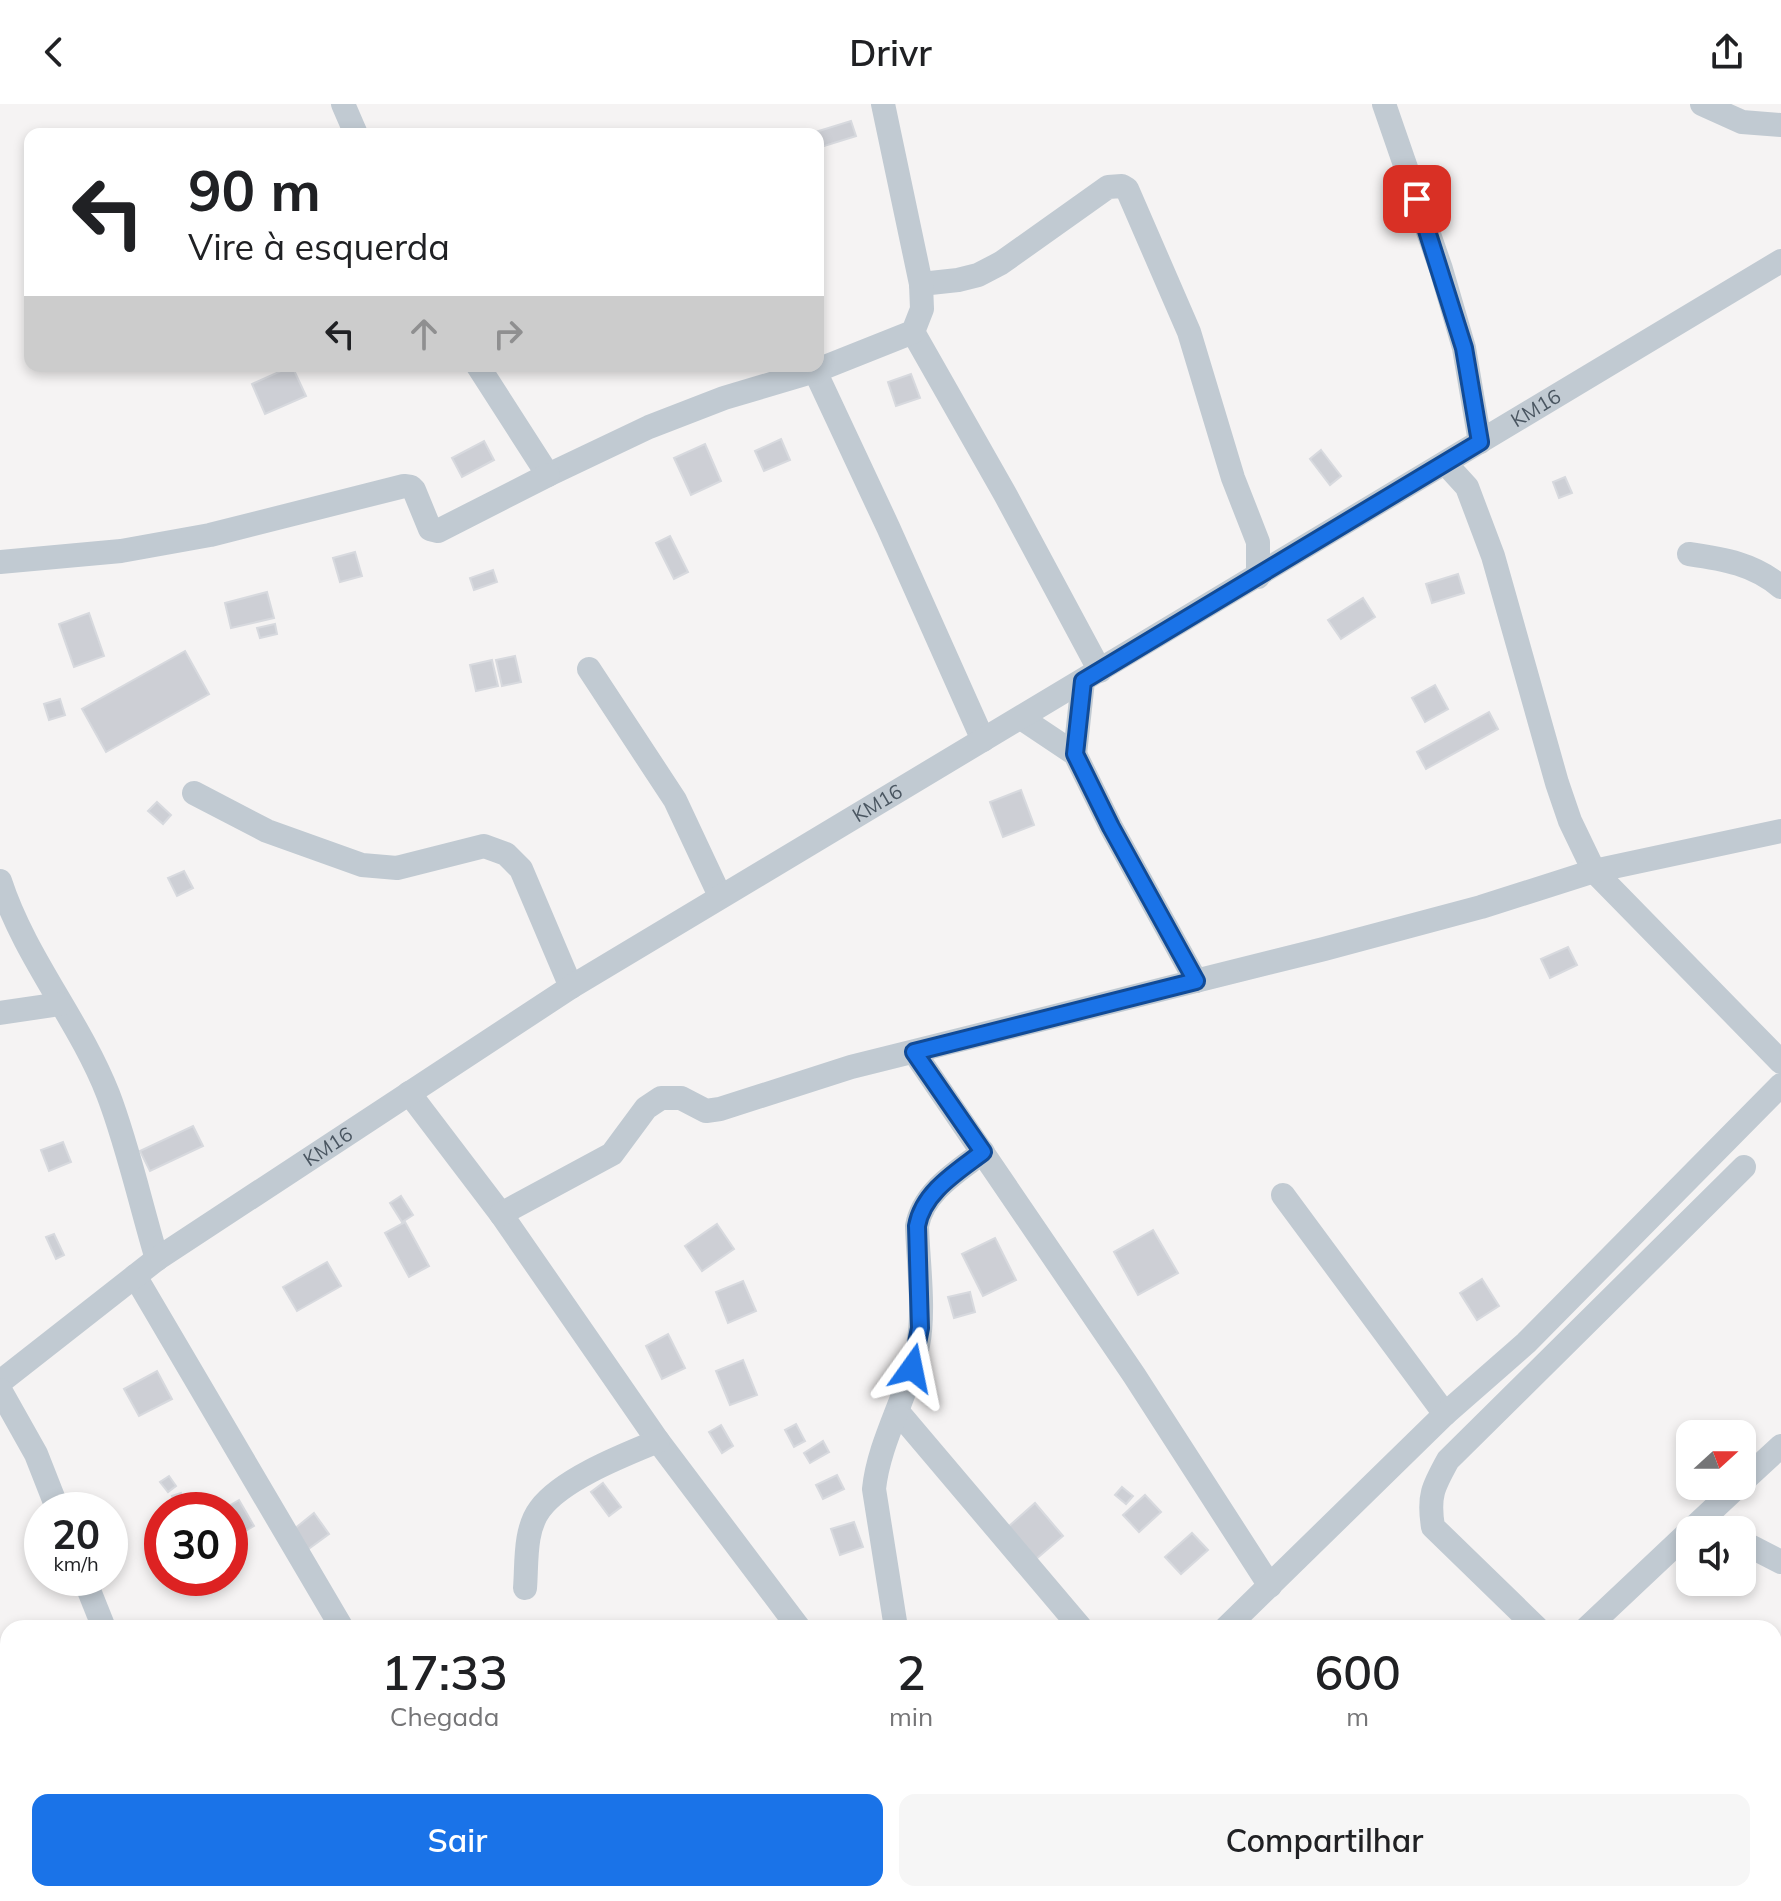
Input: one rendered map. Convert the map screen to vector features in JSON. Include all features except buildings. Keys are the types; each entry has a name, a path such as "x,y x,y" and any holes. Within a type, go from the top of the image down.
{"street":[{"path":"343,104 353,128"},
{"path":"824,367 913,332 922,309 921,284 883,104"},
{"path":"1384,104 1441,269 1464,348 1480,442"},
{"path":"1702,104 1742,122 1781,125"},
{"path":"921,284 978,275 1001,263 1108,187 1122,186 1127,189 1189,332 1233,478 1258,542 1258,577"},
{"name":"KM16","path":"0,1382 157,1259 571,987 1781,261"},
{"path":"913,332 1005,494 1091,676 1075,754"},
{"path":"482,372 548,475"},
{"path":"0,562 121,551 180,540 404,486 414,490 430,529 438,531 649,427 724,398 812,372"},
{"path":"815,372 983,740"},
{"path":"1446,464 1467,487 1493,556 1557,783 1570,821 1594,871 1781,1062"},
{"path":"1689,554 1736,561 1781,587"},
{"path":"589,669 675,800 720,896"},
{"path":"1021,718 1075,754 1111,827 1196,981"},
{"path":"194,793 267,831 362,865 397,868 484,846 506,854 521,869 571,987"},
{"path":"501,1214 612,1154 646,1108 661,1098 681,1098 706,1111 720,1109 851,1067 1481,907 1594,871 1781,831"},
{"path":"0,881 25,942 108,1095 157,1259"},
{"path":"0,1013 60,1004"},
{"path":"914,1052 1134,1375 1270,1586"},
{"path":"1234,1620 1445,1414 1526,1343 1781,1085"},
{"path":"409,1093 501,1214 658,1441 793,1620"},
{"path":"895,1620 874,1489 876,1471 918,1345 917,1226 920,1210 951,1177 983,1152"},
{"path":"1529,1620 1433,1527 1429,1506 1434,1486 1448,1460 1744,1167"},
{"path":"1283,1195 1445,1414"},
{"path":"135,1276 337,1620"},
{"path":"0,1390 36,1454 51,1492"},
{"path":"898,1412 1074,1620"},
{"path":"525,1588 529,1540 539,1510 595,1468 658,1441"},
{"path":"1756,1469 1781,1446"},
{"path":"1711,1516 1725,1500"},
{"path":"1596,1620 1676,1549"},
{"path":"1756,1549 1781,1562"},
{"path":"91,1596 101,1620"}],"route":[{"path":"912,1368 920,1328 917,1226 920,1210 951,1177 983,1152 914,1052 1196,981 1111,827 1075,754 1083,681 1480,442 1464,348 1417,199"}]}
